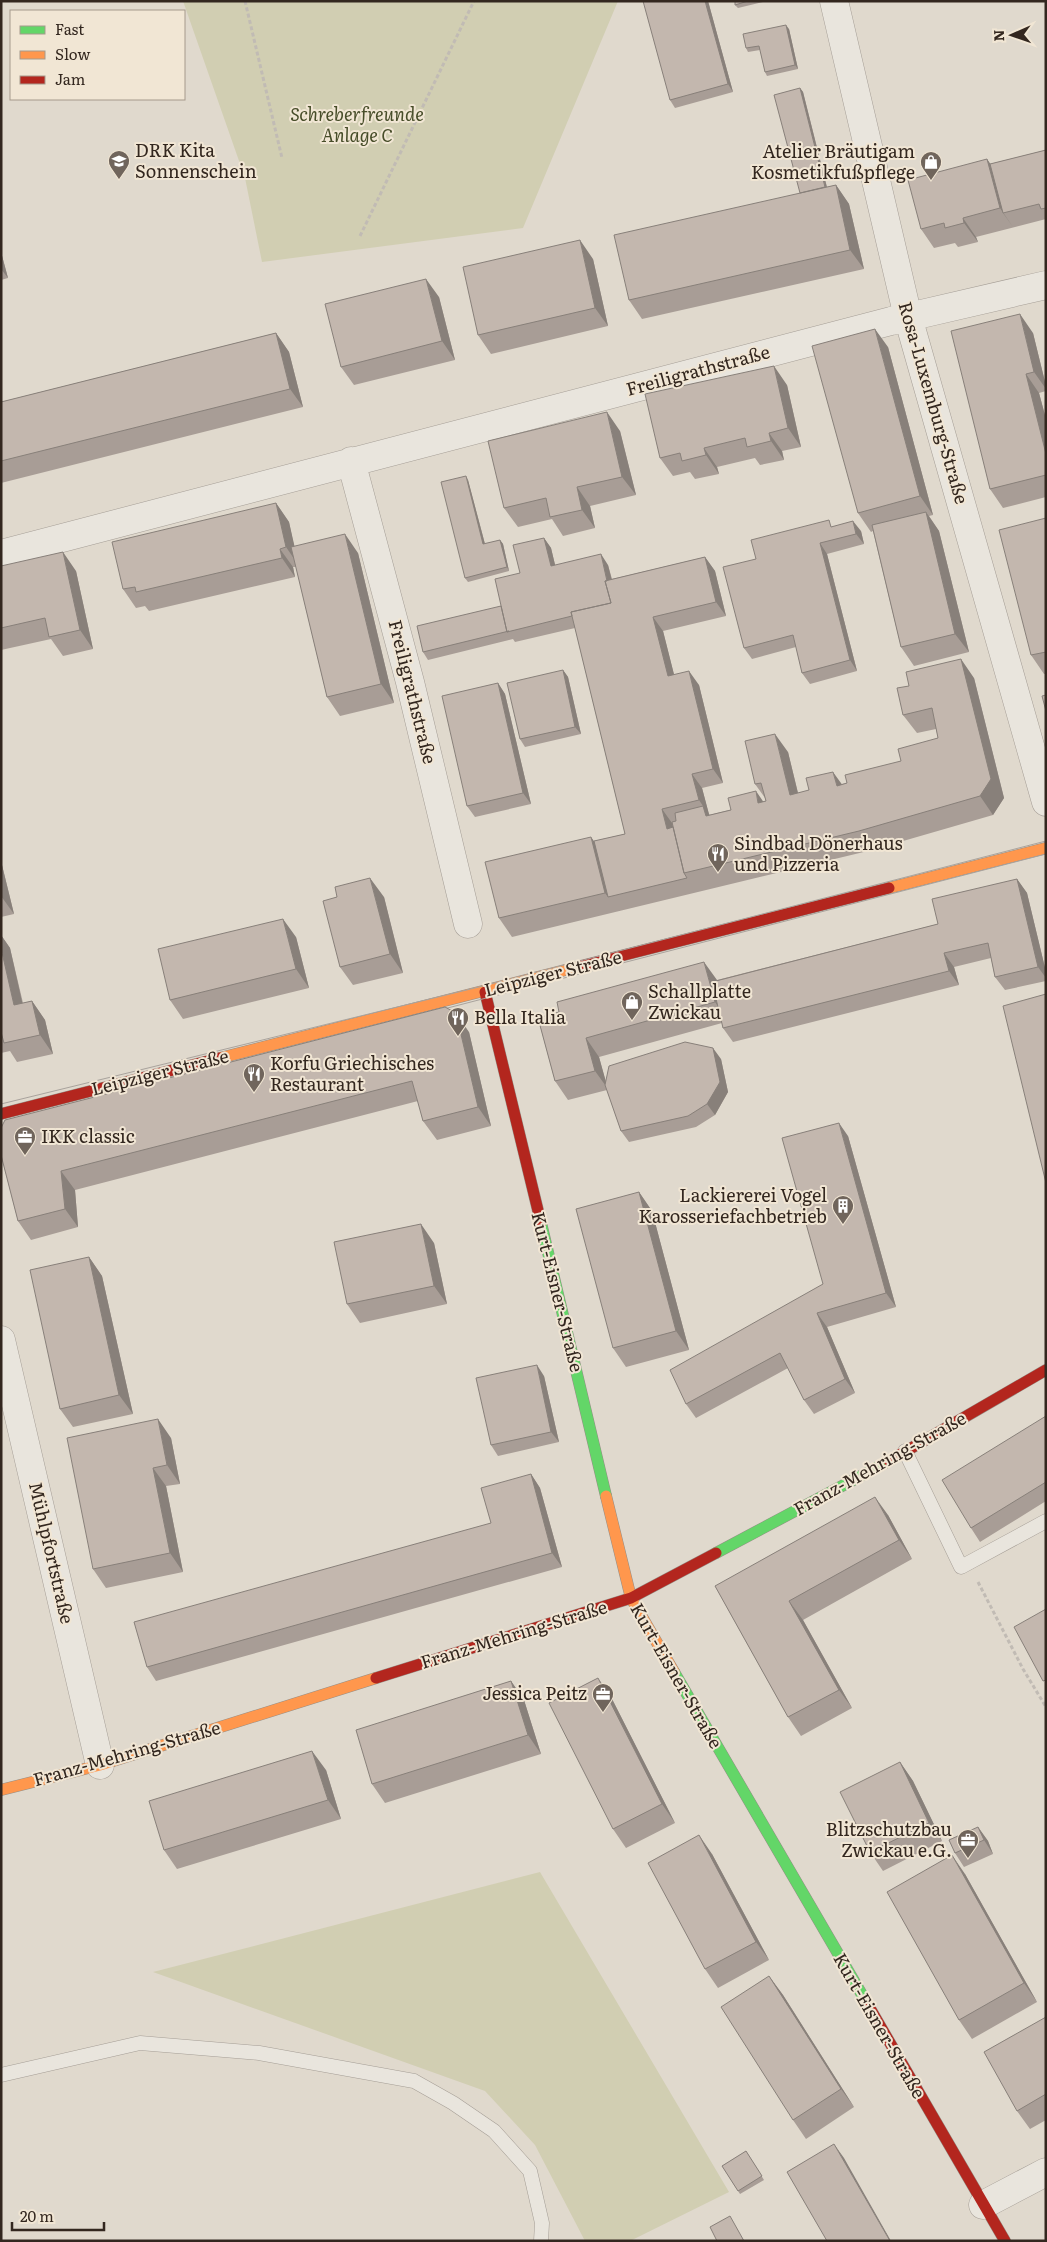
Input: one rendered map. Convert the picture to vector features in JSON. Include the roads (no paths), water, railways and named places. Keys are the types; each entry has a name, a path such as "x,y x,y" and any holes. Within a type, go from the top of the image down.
{"street":[{"name":"Rosa-Luxemburg-Straße","path":"834,1 908,317 1046,802"},
{"name":"Freiligrathstraße","path":"1,554 908,317 1046,285"},
{"name":"Freiligrathstraße","path":"351,461 410,682 468,924"},
{"name":"Leipziger Straße","path":"1,1114 1046,848"},
{"name":"Kurt-Eisner-Straße","path":"485,992 631,1598 1004,2241"},
{"name":"Mühlpfortstraße","path":"1,1340 100,1765"},
{"name":"Franz-Mehring-Straße","path":"1,1790 100,1765 631,1598 905,1451 1046,1370"},
{"path":"983,2205 1046,2172"}],"lane":[{"path":"905,1451 961,1567 1046,1521"},
{"path":"1,2075 140,2043 259,2053 414,2081 453,2103 494,2131 530,2171 542,2223 541,2241"}],"tram line":[{"path":"1,1104 483,986 1046,841"},
{"path":"432,1012 1046,854"}],"place":[{"name":"DRK Kita Sonnenschein","path":"119,180"},
{"name":"Atelier Bräutigam Kosmetikfußpflege","path":"931,181"},
{"name":"Sindbad Dönerhaus und Pizzeria","path":"718,873"},
{"name":"Schallplatte Zwickau","path":"632,1021"},
{"name":"Bella Italia","path":"458,1037"},
{"name":"Korfu Griechisches Restaurant","path":"254,1093"},
{"name":"IKK classic","path":"25,1156"},
{"name":"Lackiererei Vogel Karosseriefachbetrieb","path":"843,1225"},
{"name":"Jessica Peitz","path":"603,1713"},
{"name":"Blitzschutzbau Zwickau e.G.","path":"968,1859"}],"park label":[{"name":"Schreberfreunde Anlage C","path":"357,125"}]}
